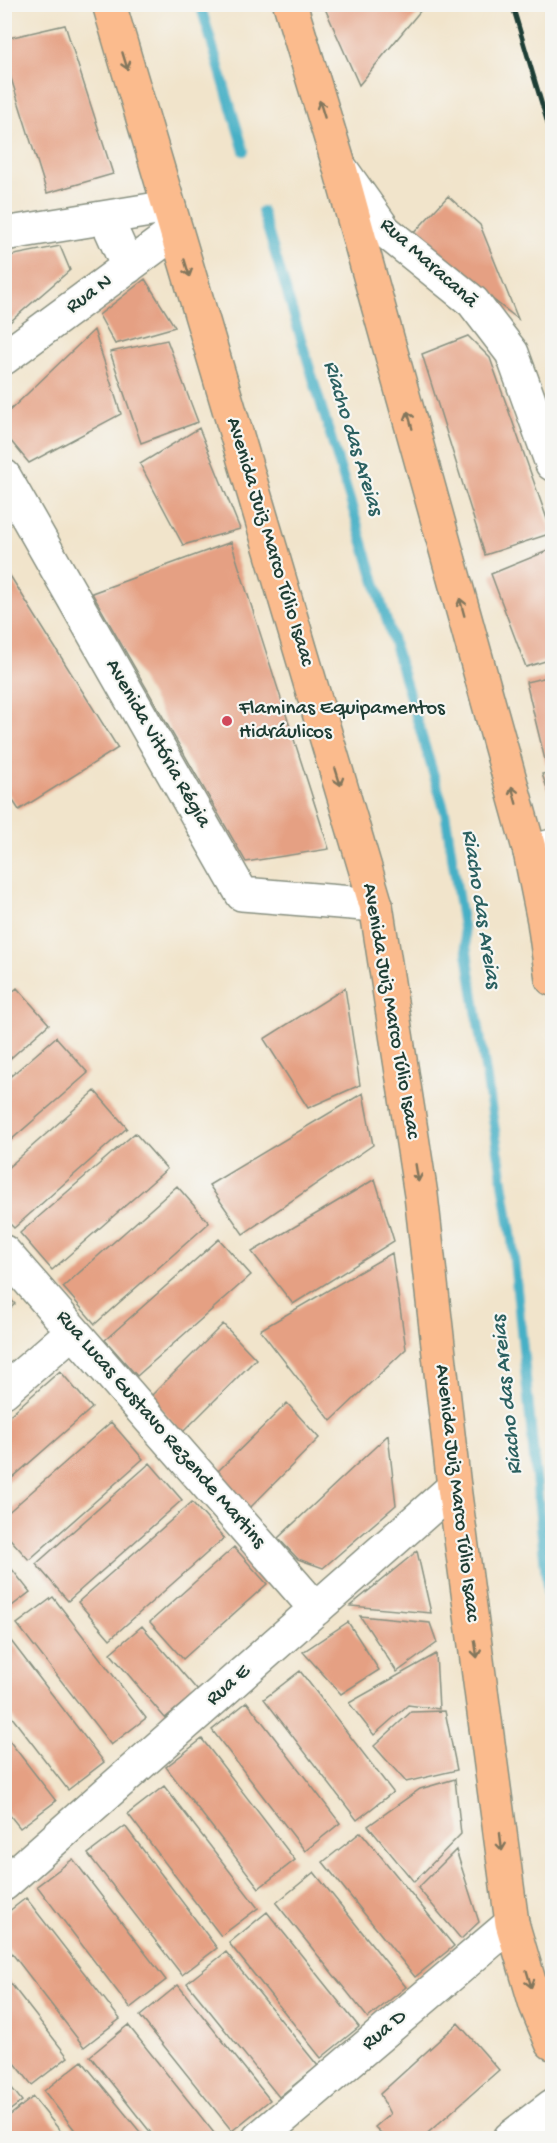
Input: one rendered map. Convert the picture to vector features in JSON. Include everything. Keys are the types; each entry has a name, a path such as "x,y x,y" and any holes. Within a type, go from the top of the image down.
{"main road":[{"name":"Avenida Juiz Marco Túlio Isaac","path":"109,4 376,905 421,1196 454,1487 512,1923 536,2005 552,2043"},
{"path":"290,4 541,849 544,921 552,979"}],"street":[{"name":"Rua Maracanã","path":"339,165 385,231 473,302 512,353 552,464"},
{"path":"4,234 106,218 173,219"},
{"path":"106,218 128,267"},
{"name":"Rua N","path":"4,358 128,267 173,219"},
{"name":"Avenida Vitória Régia","path":"4,476 242,894 376,905"},
{"name":"Rua Lucas Gustavo Rezende Martins","path":"4,1252 316,1609"},
{"path":"4,1391 73,1331"},
{"name":"Rua E","path":"4,1884 454,1487"},
{"name":"Rua D","path":"259,2139 512,1923"},
{"path":"510,2139 552,2106"}],"building":[{"path":"323,4 426,4 359,85"},
{"path":"65,25 113,174 47,193 4,56 4,39"},
{"path":"448,196 480,225 518,319 411,236"},
{"path":"60,246 70,270 4,327 4,257"},
{"path":"145,279 175,327 115,344 99,315"},
{"path":"94,330 121,414 29,463 5,434 5,415"},
{"path":"468,336 490,358 552,533 485,555 422,354"},
{"path":"167,340 198,422 141,443 110,352"},
{"path":"199,428 240,529 183,545 140,464"},
{"name":"Flaminas Equipamentos Hidráulicos","path":"231,542 329,849 246,862 92,593"},
{"path":"552,549 552,659 526,667 491,574"},
{"path":"4,566 118,748 19,810 4,787"},
{"path":"552,676 552,762 546,764 526,682"},
{"path":"552,772 552,802 542,774"},
{"path":"17,988 49,1024 4,1064 4,999"},
{"path":"345,988 360,1085 308,1108 264,1039"},
{"path":"56,1037 88,1073 4,1146 4,1082"},
{"path":"95,1091 127,1128 14,1228 4,1218 4,1171"},
{"path":"363,1093 373,1145 243,1234 209,1185"},
{"path":"135,1133 167,1169 52,1270 20,1233"},
{"path":"375,1179 394,1241 293,1304 252,1252"},
{"path":"177,1186 209,1223 95,1324 63,1287"},
{"path":"219,1239 251,1275 137,1376 105,1340"},
{"path":"392,1253 406,1349 331,1421 260,1330"},
{"path":"4,1292 15,1304 4,1314"},
{"path":"223,1324 256,1359 182,1433 150,1397"},
{"path":"60,1371 92,1408 4,1485 4,1420"},
{"path":"287,1403 319,1438 246,1512 214,1475"},
{"path":"111,1422 143,1459 29,1560 4,1532 4,1516"},
{"path":"388,1435 396,1505 323,1568 298,1559 278,1538"},
{"path":"150,1463 182,1500 68,1601 36,1564"},
{"path":"192,1502 224,1538 110,1639 78,1602"},
{"path":"234,1547 267,1584 183,1659 150,1622"},
{"path":"417,1551 431,1613 350,1606"},
{"path":"4,1559 30,1592 4,1612"},
{"path":"53,1597 146,1718 111,1745 17,1624"},
{"path":"360,1616 430,1623 437,1643 397,1672"},
{"path":"348,1622 379,1670 341,1694 303,1652"},
{"path":"142,1626 198,1691 165,1718 110,1653"},
{"path":"11,1641 104,1762 68,1790 4,1707 4,1646"},
{"path":"436,1654 439,1709 408,1705 374,1735 349,1703"},
{"path":"300,1671 393,1792 357,1820 264,1699"},
{"path":"247,1702 340,1823 305,1851 212,1730"},
{"path":"445,1711 457,1770 406,1782 374,1746 411,1712"},
{"path":"4,1734 56,1801 20,1828 4,1808"},
{"path":"202,1739 295,1860 259,1888 166,1767"},
{"path":"455,1779 461,1834 414,1882 368,1826 420,1789"},
{"path":"164,1786 258,1908 221,1936 128,1814"},
{"path":"125,1826 217,1948 182,1975 88,1854"},
{"path":"361,1832 454,1946 415,1977 323,1862"},
{"path":"456,1850 479,1922 461,1939 418,1888"},
{"path":"73,1859 166,1980 130,2008 37,1886"},
{"path":"314,1872 406,1987 368,2018 276,1903"},
{"path":"26,1898 120,2019 84,2047 4,1943 4,1915"},
{"path":"267,1912 359,2027 321,2058 229,1943"},
{"path":"226,1952 318,2066 279,2097 187,1983"},
{"path":"4,1975 68,2057 32,2085 4,2049"},
{"path":"178,1985 270,2100 232,2131 140,2016"},
{"path":"458,2023 499,2070 422,2138 386,2138 375,2127 390,2114 380,2094"},
{"path":"128,2025 218,2138 155,2138 90,2056"},
{"path":"82,2061 145,2138 81,2138 44,2091"},
{"path":"4,2078 22,2101 4,2115"},
{"path":"33,2097 66,2138 4,2138 4,2120"}],"waterway":[{"name":"Riacho das Areias","path":"200,4 244,151"},
{"name":"Riacho das Areias","path":"262,211 445,812 512,1240 552,1635"}],"railway":[{"path":"512,4 552,138"}],"place":[{"name":"Flaminas Equipamentos Hidráulicos","path":"227,721"}]}
